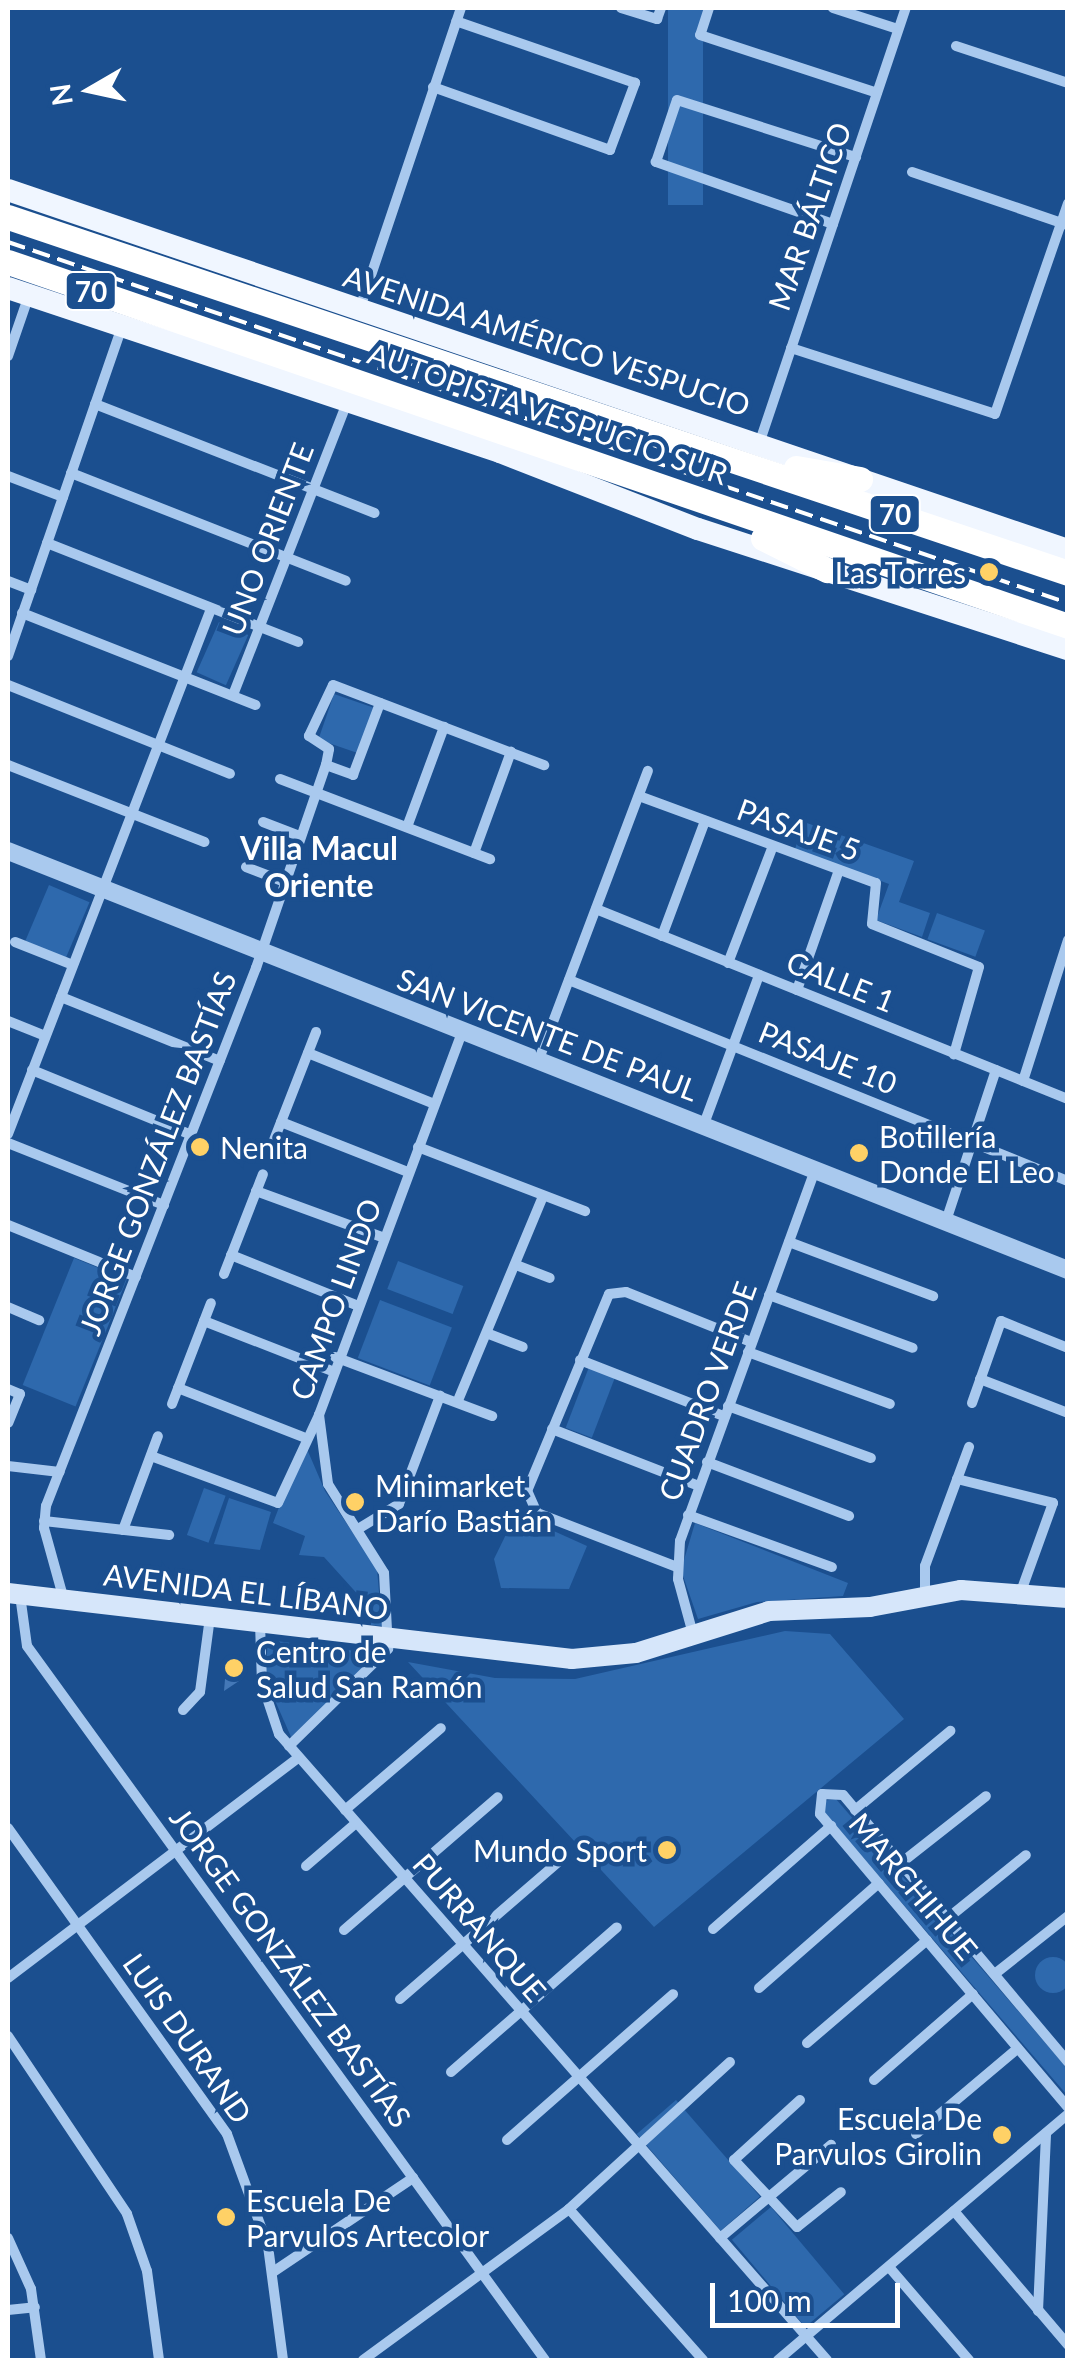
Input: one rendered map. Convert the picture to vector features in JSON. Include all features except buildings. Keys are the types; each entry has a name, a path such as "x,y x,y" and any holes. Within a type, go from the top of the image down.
{"highway":[{"name":"AUTOPISTA VESPUCIO SUR","path":"8,217 1068,572"},
{"name":"AUTOPISTA VESPUCIO SUR","path":"8,262 684,496 1066,643"},
{"path":"722,456 860,479"},
{"path":"684,496 828,570"}],"main road":[{"name":"AVENIDA AMÉRICO VESPUCIO","path":"8,190 359,312 760,441 1068,550"},
{"path":"18,291 348,401 828,570 1066,643"},
{"name":"AVENIDA EL LÍBANO","path":"14,1594 572,1659 636,1653 755,1614 870,1608 925,1594 1068,1598"}],"street":[{"path":"359,312 461,8"},
{"path":"622,8 659,14"},
{"path":"709,8 700,35 877,93"},
{"path":"833,8 898,30"},
{"name":"MAR BÁLTICO","path":"760,441 906,8"},
{"path":"434,87 610,150 635,84 456,22"},
{"path":"956,46 1068,84"},
{"path":"833,224 656,162 677,100 856,157"},
{"path":"912,172 1064,224"},
{"path":"792,348 995,414 1064,224 1068,203"},
{"path":"8,356 18,291"},
{"path":"8,656 122,325"},
{"name":"UNO ORIENTE","path":"233,695 348,401"},
{"path":"95,404 374,513"},
{"path":"71,473 346,581"},
{"path":"8,476 63,497"},
{"path":"47,543 298,642"},
{"path":"8,581 30,590"},
{"name":"UNO ORIENTE","path":"8,1134 13,1101 32,1070 211,609"},
{"path":"22,612 256,705"},
{"path":"8,685 230,774"},
{"path":"380,703 353,775 326,765 329,749 308,736 330,686 380,703 544,764"},
{"path":"406,827 444,727"},
{"path":"474,852 511,752"},
{"path":"8,765 204,842"},
{"name":"JORGE GONZÁLEZ BASTÍAS","path":"44,1521 220,1061 326,765"},
{"path":"539,1059 648,771"},
{"path":"280,780 490,859"},
{"name":"PASAJE 5","path":"639,796 879,887 872,924 981,970 954,1054"},
{"path":"662,936 706,821"},
{"path":"263,822 299,836"},
{"path":"728,963 773,846"},
{"name":"SAN VICENTE DE PAUL","path":"8,851 1068,1270"},
{"path":"246,867 282,881"},
{"path":"797,990 840,870"},
{"name":"CALLE 1","path":"596,910 1068,1099"},
{"path":"1023,1081 1068,940"},
{"path":"15,942 73,966"},
{"path":"704,1124 759,975"},
{"name":"PASAJE 10","path":"569,980 1068,1181"},
{"path":"60,997 220,1061"},
{"path":"8,1021 45,1036"},
{"name":"CAMPO LINDO","path":"390,1639 384,1573 328,1484 318,1415 330,1370 463,1030"},
{"path":"274,1140 316,1032"},
{"path":"308,1053 434,1104"},
{"path":"32,1070 191,1135"},
{"path":"946,1221 996,1070"},
{"path":"281,1122 408,1172"},
{"path":"8,1143 164,1205"},
{"path":"418,1147 585,1211"},
{"name":"CUADRO VERDE","path":"693,1634 676,1567 688,1515 816,1168"},
{"path":"224,1274 263,1174"},
{"path":"256,1191 382,1237"},
{"path":"459,1398 489,1334 542,1196"},
{"path":"8,1225 136,1276"},
{"path":"789,1242 934,1296"},
{"path":"231,1256 356,1305"},
{"path":"516,1265 550,1278"},
{"path":"676,1567 528,1504 552,1428 613,1292 737,1336 750,1347 890,1404"},
{"path":"769,1296 913,1348"},
{"path":"172,1404 211,1303"},
{"path":"8,1308 38,1320"},
{"path":"204,1321 330,1370"},
{"path":"972,1403 1001,1321 1068,1348"},
{"path":"489,1334 522,1347"},
{"path":"336,1356 440,1396 459,1398 492,1416"},
{"path":"580,1360 871,1458"},
{"path":"980,1379 1068,1413"},
{"path":"178,1388 304,1436"},
{"path":"8,1389 20,1394 8,1423"},
{"path":"358,1529 399,1504 440,1396"},
{"path":"151,1456 278,1503 304,1436 318,1415"},
{"path":"552,1428 698,1486"},
{"path":"123,1530 158,1436"},
{"path":"925,1594 925,1566 969,1448"},
{"path":"707,1462 848,1516"},
{"path":"8,1466 60,1472"},
{"path":"957,1479 1053,1503 1020,1594"},
{"path":"688,1515 832,1568"},
{"path":"64,1600 44,1521 169,1535"},
{"name":"JORGE GONZÁLEZ BASTÍAS","path":"14,1594 22,1638 545,2360"},
{"path":"183,1710 201,1688 210,1617"},
{"name":"PURRANQUE","path":"260,1623 264,1695 298,1758 827,2360"},
{"path":"289,1746 379,1665 390,1639"},
{"path":"344,1810 441,1728"},
{"path":"855,1810 950,1731"},
{"path":"8,1978 178,1854 298,1758"},
{"name":"MARCHIHUE","path":"1068,2062 855,1810 837,1791 822,1794 817,1804 831,1826 1068,2110"},
{"path":"901,1863 986,1796"},
{"path":"344,1930 498,1797"},
{"path":"306,1866 356,1823"},
{"path":"713,1929 831,1826"},
{"name":"LUIS DURAND","path":"8,1828 227,2134 273,2272 283,2360"},
{"path":"948,1918 1026,1855"},
{"path":"400,1999 558,1862"},
{"path":"760,1988 879,1883"},
{"path":"996,1974 1068,1916"},
{"path":"450,2072 617,1927"},
{"path":"806,2043 927,1940"},
{"path":"507,2140 673,1994"},
{"path":"874,2080 973,1994"},
{"path":"8,2036 127,2214 150,2288 159,2360"},
{"path":"916,2134 1018,2048"},
{"path":"363,2360 569,2209 730,2062"},
{"path":"800,2100 734,2160 797,2228 841,2192"},
{"path":"778,2360 1068,2110"},
{"path":"1038,2310 1046,2132"},
{"path":"720,2238 831,2145"},
{"path":"273,2272 413,2178"},
{"path":"569,2209 703,2360"},
{"path":"954,2211 1068,2345"},
{"path":"8,2238 35,2306 41,2360"},
{"path":"888,2267 968,2360"},
{"path":"8,2310 35,2306"}],"shaded area":[{"path":"668,8 703,8 703,205 668,205"},
{"path":"219,622 248,635 226,685 197,672"},
{"path":"334,694 375,708 359,753 318,739"},
{"path":"804,822 914,861 899,902 930,913 922,937 876,920 889,884 795,849"},
{"path":"49,885 90,902 66,958 25,941"},
{"path":"937,913 985,930 975,957 927,939"},
{"path":"74,1258 127,1279 76,1406 23,1385"},
{"path":"398,1261 463,1286 453,1314 387,1289"},
{"path":"380,1300 452,1328 430,1385 358,1358"},
{"path":"589,1367 615,1377 592,1438 566,1428"},
{"path":"304,1442 325,1491 377,1569 382,1626 371,1625 371,1609 324,1557 299,1555 305,1536 273,1523"},
{"path":"204,1488 226,1496 209,1543 187,1535"},
{"path":"229,1498 271,1512 260,1550 214,1544"},
{"path":"516,1514 587,1546 569,1589 501,1588 494,1559"},
{"path":"695,1523 848,1583 843,1596 757,1602 698,1619 681,1570"},
{"name":"Mundo Sport","path":"785,1631 830,1634 904,1719 654,1927 408,1662 495,1678 575,1679"},
{"path":"268,1640 380,1654 292,1739 265,1678"},
{"path":"836,1799 1067,2068 1067,2095 823,1811 822,1801"},
{"path":"1053,1957 1066,1962 1071,1975 1066,1988 1053,1993 1040,1988 1035,1975 1040,1962"},
{"path":"676,2100 760,2197 721,2231 637,2134"},
{"path":"771,2207 844,2294 805,2327 732,2240"}],"railway":[{"path":"8,242 1068,603"}],"place":[{"name":"Las Torres","path":"989,572"},
{"name":"Nenita","path":"200,1147"},
{"name":"Botillería Donde El Leo","path":"859,1153"},
{"name":"Minimarket Darío Bastián","path":"355,1502"},
{"name":"Centro de Salud San Ramón","path":"234,1668"},
{"name":"Mundo Sport","path":"667,1850"},
{"name":"Escuela De Parvulos Girolin","path":"1002,2135"},
{"name":"Escuela De Parvulos Artecolor","path":"226,2217"}],"district":[{"name":"Villa Macul Oriente","path":"319,868"}]}
